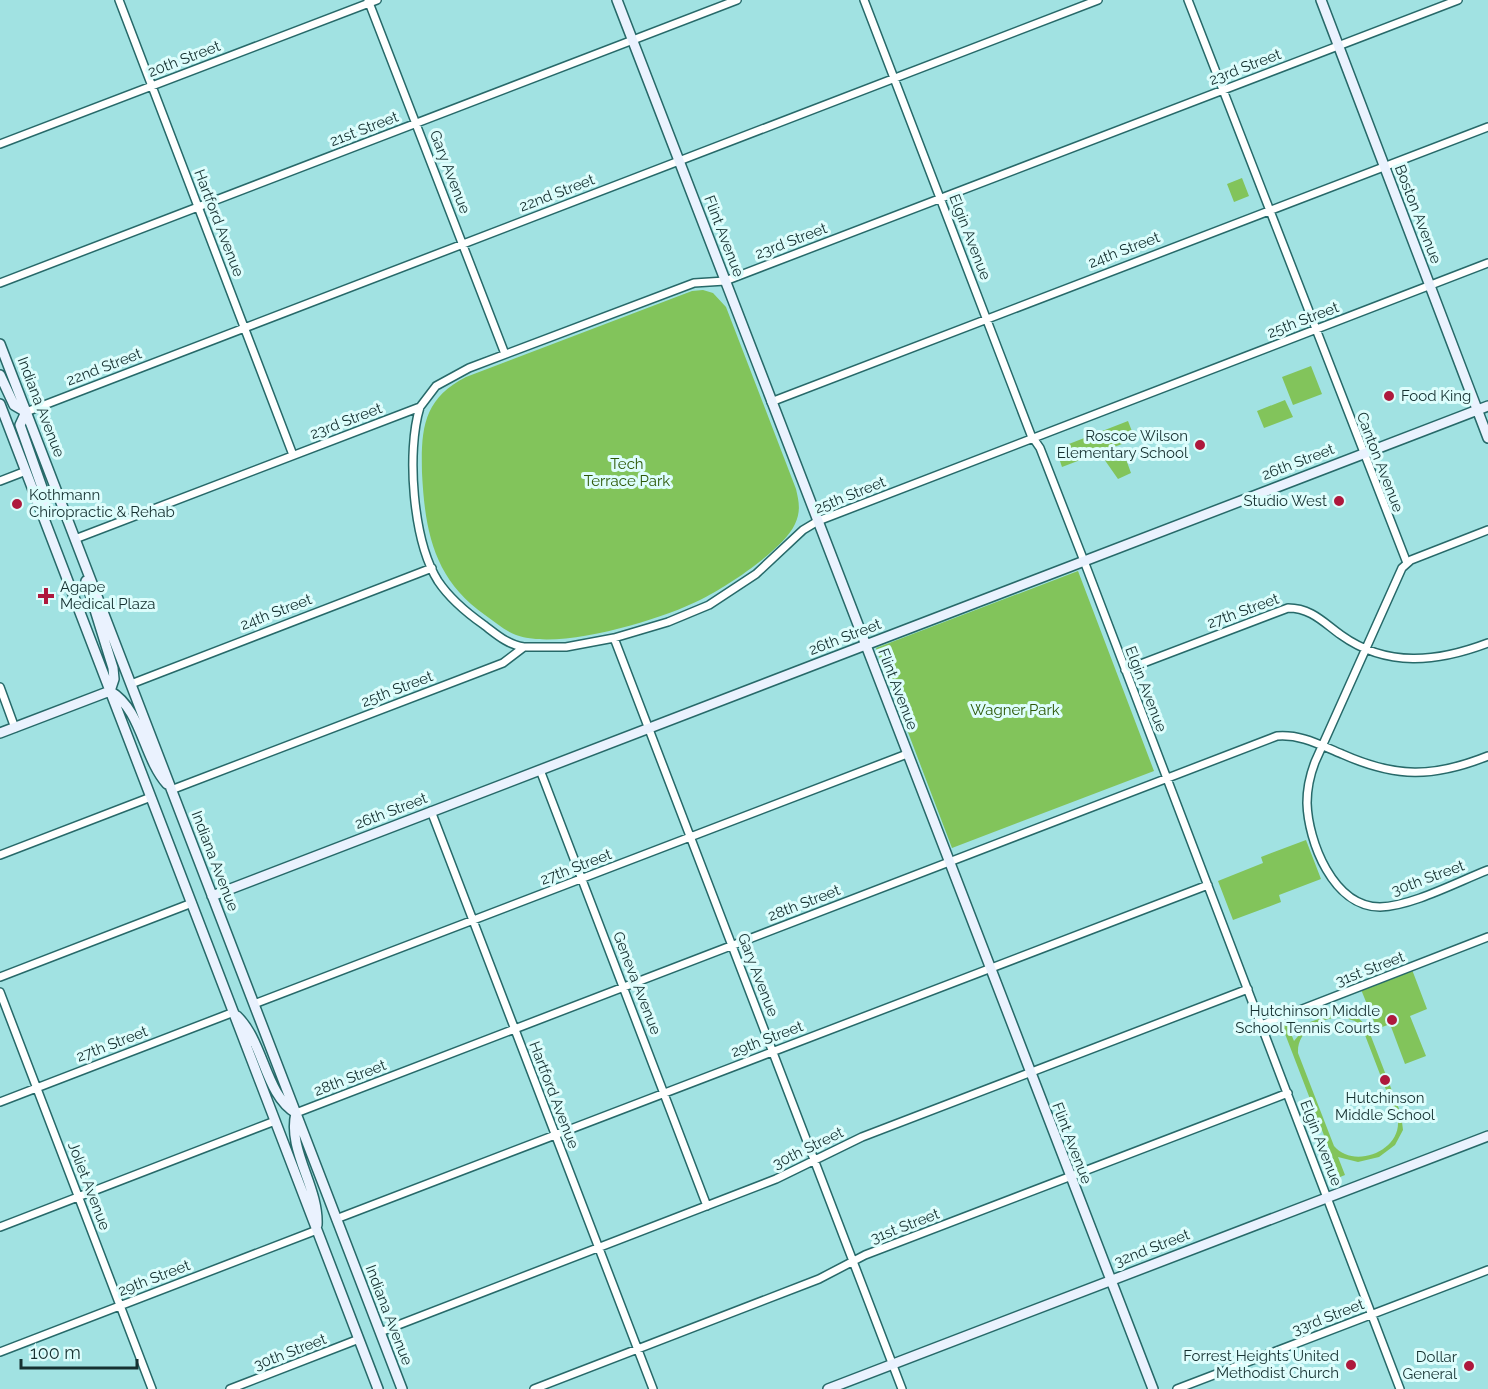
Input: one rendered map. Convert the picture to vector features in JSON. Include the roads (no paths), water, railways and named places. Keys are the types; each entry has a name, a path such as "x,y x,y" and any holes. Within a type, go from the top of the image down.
{"street":[{"name":"Hartford Avenue","path":"118,0 293,455"},
{"name":"Flint Avenue","path":"616,0 1109,1281 1153,1389"},
{"name":"21st Street","path":"0,283 737,0"},
{"name":"Elgin Avenue","path":"864,0 986,319 1084,561 1400,1389"},
{"name":"22nd Street","path":"26,411 1098,0"},
{"name":"Canton Avenue","path":"1188,0 1407,563"},
{"name":"Boston Avenue","path":"1321,0 1488,438"},
{"name":"23rd Street","path":"75,539 420,407 436,386 447,379 505,354 694,283 725,281 1458,0"},
{"name":"20th Street","path":"0,144 372,1"},
{"name":"Gary Avenue","path":"372,1 416,123 505,354"},
{"name":"24th Street","path":"771,402 1488,127"},
{"name":"25th Street","path":"171,790 503,663 524,647 566,647 614,638 668,622 732,592 756,574 803,530 818,521 1488,263"},
{"name":"Indiana Avenue","path":"1,346 402,1389"},
{"path":"0,375 14,405 26,411 20,425 45,496 46,523"},
{"path":"0,404 378,1389"},
{"name":"26th Street","path":"212,896 1488,406"},
{"path":"420,407 414,429 415,494 422,538 432,568 447,592 471,616 502,639 524,647"},
{"path":"0,481 26,471"},
{"path":"1488,530 1407,563 1399,573 1322,746 1371,766 1409,774 1445,771 1488,756"},
{"path":"75,539 94,615 113,668 114,679 110,691"},
{"name":"24th Street","path":"131,684 432,568"},
{"name":"27th Street","path":"1125,670 1288,608 1310,612 1365,649"},
{"name":"Gary Avenue","path":"614,638 902,1389"},
{"path":"1365,649 1387,656 1429,660 1453,656 1488,643"},
{"path":"0,687 15,728"},
{"path":"0,733 110,691"},
{"path":"110,691 122,698 155,771 171,790"},
{"name":"28th Street","path":"296,1113 1276,736 1291,735 1322,746"},
{"name":"30th Street","path":"1322,746 1310,776 1307,800 1315,839 1326,867 1342,891 1361,902 1376,907 1396,904 1488,870"},
{"name":"27th Street","path":"254,1004 907,754"},
{"name":"Geneva Avenue","path":"540,770 707,1206"},
{"path":"0,855 151,797"},
{"name":"Hartford Avenue","path":"431,812 653,1389"},
{"name":"29th Street","path":"336,1219 1208,885"},
{"path":"0,977 192,903"},
{"name":"31st Street","path":"1262,1025 1488,938"},
{"name":"30th Street","path":"380,1332 707,1206 815,1160 862,1137 1248,989"},
{"name":"Joliet Avenue","path":"0,992 152,1389"},
{"path":"234,1012 244,1022 255,1042 285,1107 296,1113 292,1128 318,1206 317,1230"},
{"name":"27th Street","path":"0,1102 234,1012"},
{"name":"31st Street","path":"534,1389 819,1279 854,1261 1288,1093"},
{"path":"0,1227 275,1121"},
{"name":"32nd Street","path":"828,1389 1488,1136"},
{"name":"29th Street","path":"0,1352 317,1230"},
{"name":"33rd Street","path":"1177,1389 1488,1270"},
{"name":"30th Street","path":"230,1389 359,1339"}],"place":[{"name":"Food King","path":"1389,396"},
{"name":"Roscoe Wilson Elementary School","path":"1200,445"},
{"name":"Studio West","path":"1339,501"},
{"name":"Kothmann Chiropractic & Rehab","path":"17,504"},
{"name":"Agape Medical Plaza","path":"46,596"},
{"name":"Hutchinson Middle School Tennis Courts","path":"1392,1020"},
{"name":"Hutchinson Middle School","path":"1385,1080"},
{"name":"Forrest Heights United Methodist Church","path":"1351,1365"},
{"name":"Dollar General","path":"1469,1366"}],"park label":[{"name":"Tech Terrace Park","path":"627,472"},
{"name":"Wagner Park","path":"1015,710"}]}
